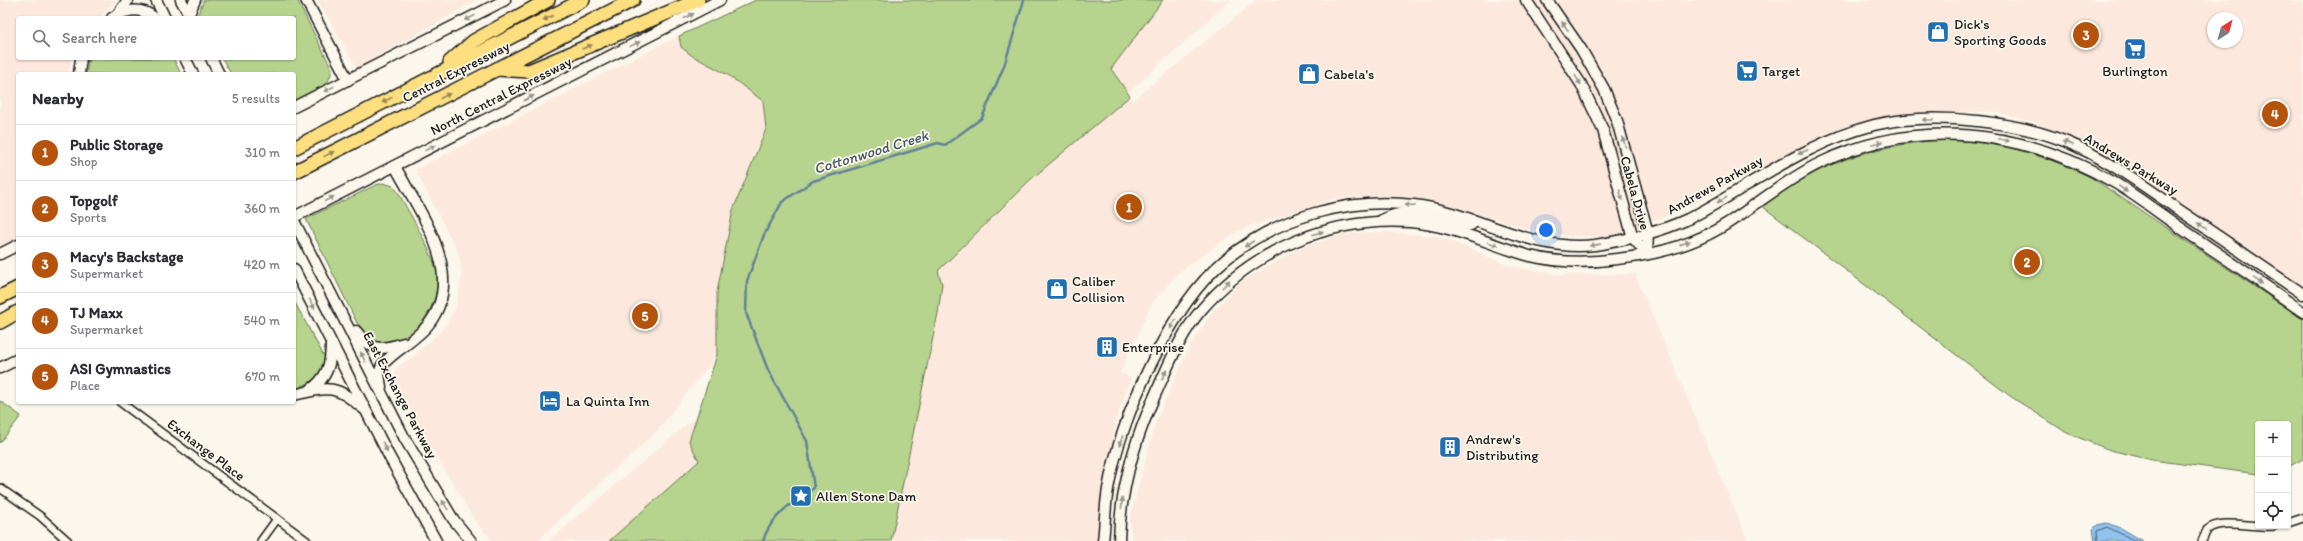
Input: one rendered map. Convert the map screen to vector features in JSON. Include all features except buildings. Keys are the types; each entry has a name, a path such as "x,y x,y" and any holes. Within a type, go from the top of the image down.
{"highway":[{"path":"434,76 474,41 548,0"},
{"name":"Central Expressway","path":"296,147 583,0"},
{"name":"Central Expressway","path":"296,171 633,0"},
{"path":"497,69 529,71 698,0"},
{"path":"0,297 16,289"},
{"path":"0,322 16,313"}],"street":[{"path":"115,16 128,0"},
{"path":"156,0 164,16"},
{"path":"181,0 190,16"},
{"path":"190,16 195,0"},
{"path":"306,0 348,80"},
{"path":"296,106 505,0"},
{"name":"North Central Expressway","path":"296,216 720,0"},
{"name":"Cabela Drive","path":"1526,0 1581,84 1603,130 1633,238 1647,254"},
{"name":"Cabela Drive","path":"1547,0 1581,49 1604,89 1626,149 1648,234 1647,254"},
{"path":"116,16 128,11 140,10 151,16"},
{"path":"79,72 81,60"},
{"path":"186,60 192,72"},
{"path":"212,60 218,72"},
{"path":"1965,134 1966,119"},
{"name":"Andrews Parkway","path":"1103,541 1108,490 1114,462 1133,404 1161,346 1186,302 1224,260 1273,229 1314,213 1342,206 1364,204 1412,205 1451,212 1536,241 1558,245 1586,246 1648,234 1688,218 1748,185 1788,159 1834,138 1876,124 1917,120 1966,119 2034,130 2078,147 2122,172 2303,294"},
{"name":"Andrews Parkway","path":"1119,541 1123,497 1128,468 1148,410 1173,355 1200,311 1236,274 1281,246 1324,231 1366,222 1380,221 1428,224 1448,228 1533,256 1561,261 1582,262 1620,259 1647,254 1689,242 1725,225 1797,175 1840,154 1867,145 1919,136 1965,134 1990,137 2029,145 2072,162 2116,184 2303,312"},
{"path":"386,404 380,382 382,366 427,326 436,312 444,284 439,251 395,166"},
{"path":"1380,221 1395,213 1431,216 1463,225 1471,225 1474,221"},
{"name":"East Exchange Parkway","path":"296,225 345,319 386,404 437,492 467,540"},
{"path":"1273,229 1281,246"},
{"path":"0,254 16,246"},
{"path":"2226,259 2234,247"},
{"path":"296,273 368,412 390,458 436,541"},
{"path":"345,319 362,341 370,346 386,348 410,341"},
{"path":"306,392 322,381 328,371 331,358 331,343"},
{"path":"0,368 16,360"},
{"path":"296,394 322,389 338,390 346,394 368,412"},
{"name":"Exchange Place","path":"123,404 307,541"},
{"path":"1133,404 1148,410"},
{"path":"0,488 40,516 68,541"},
{"path":"2291,522 2303,518"},
{"path":"261,541 277,519"},
{"path":"2202,539 2210,527 2220,523 2255,527"}],"shaded area":[{"path":"0,0 116,0 100,16 16,16 16,60 71,60 69,72 16,72 16,239 0,246"},
{"path":"318,0 477,0 357,68"},
{"path":"1165,0 1231,0 1043,169 1130,96 1133,100 1257,0 2303,0 2303,287 2110,157 2083,143 2034,122 1992,111 1917,114 1888,118 1833,133 1737,179 1702,200 1668,215 1610,237 1548,235 1453,206 1399,198 1352,197 1334,199 1247,227 1231,235 1178,273 1152,303 1120,373 1131,378 1116,419 1098,524 1098,541 891,541 938,313 942,284 938,271 1014,197 795,337"},
{"path":"679,36 681,47 691,55 728,75 763,101 766,129 733,210 717,292 717,355 657,431 537,541 493,541 475,521 396,388 395,369 414,356 445,327 456,307 462,274 459,254 415,170"},
{"path":"1386,232 1434,236 1469,248 1506,265 1560,275 1635,274 1748,541 1132,541 1130,519 1156,421 1188,350 1211,314 1241,282 1300,248 1343,234"},
{"path":"754,368 775,399 620,541 549,541"}],"green space":[{"path":"204,0 297,0 332,69 330,76 319,91 296,102 296,72 230,72 223,60 296,60 296,16 199,16 198,14"},
{"path":"756,0 1163,0 1111,69 1130,96 1029,181 938,271 942,284 938,313 891,541 609,541 699,461 689,441 717,355 717,292 733,210 766,129 763,101 728,75 691,55 681,47 679,36"},
{"path":"89,60 174,60 180,72 86,72"},
{"path":"1939,140 1999,146 2036,155 2073,169 2092,178 2303,319 2303,459 2291,465 2291,421 2255,421 2255,474 2152,460 2110,450 2067,433 2010,396 1762,206 1784,191 1824,168 1866,153 1888,147"},
{"path":"383,183 393,186 398,192 417,226 433,260 437,284 431,308 417,328 396,341 378,344 357,323 306,219"},
{"path":"296,305 325,358 321,377 296,389"},
{"path":"0,401 21,416 0,443"}],"water":[{"path":"2107,523 2121,528 2143,541 2095,541 2093,529 2097,525"}],"waterway":[{"name":"Cottonwood Creek","path":"763,541 771,524 783,510 814,488 807,441 768,370 746,313 747,281 764,235 782,202 813,181 938,143 945,145 982,118 1004,66 1024,0"}],"place":[{"name":"Dick's Sporting Goods","path":"1938,32"},
{"name":"Macy's Backstage","path":"2086,35"},
{"name":"Burlington","path":"2135,49"},
{"name":"Target","path":"1747,71"},
{"name":"Cabela's","path":"1309,74"},
{"name":"TJ Maxx","path":"2275,114"},
{"name":"Public Storage","path":"1129,207"},
{"name":"Topgolf","path":"2027,262"},
{"name":"Caliber Collision","path":"1057,289"},
{"name":"ASI Gymnastics","path":"645,316"},
{"name":"Enterprise","path":"1107,347"},
{"name":"La Quinta Inn","path":"550,401"},
{"name":"Andrew's Distributing","path":"1450,447"},
{"name":"Allen Stone Dam","path":"801,496"}]}
